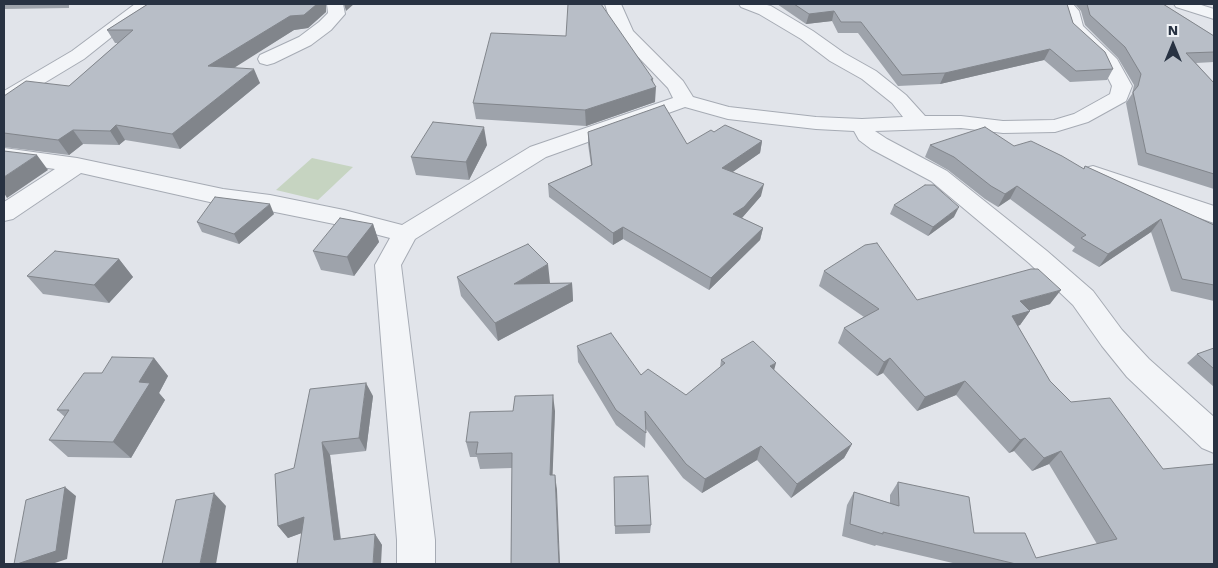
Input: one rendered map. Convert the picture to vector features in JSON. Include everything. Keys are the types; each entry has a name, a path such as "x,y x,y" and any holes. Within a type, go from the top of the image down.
{"street":[{"path":"4,99 78,55 145,4"},
{"path":"267,60 305,41 326,26 337,14 335,4"},
{"path":"612,4 626,34 676,85 685,101"},
{"path":"747,4 765,10 869,75 899,99 919,122"},
{"path":"416,564 416,540 388,265 405,234 538,152 685,101 728,112 768,119 862,125 961,122 1003,126 1055,126 1081,118 1119,97 1122,86 1108,59 1075,28 1071,11 1064,4"},
{"path":"1182,4 1214,14"},
{"path":"862,125 867,135 879,144 939,176 1038,257 1083,298 1112,338 1138,368 1214,438"},
{"path":"1003,126 1032,147"},
{"path":"4,155 77,165 223,197 270,203 344,218 405,234"},
{"path":"4,213 77,165"},
{"path":"1075,166 1214,215"}],"green space":[{"path":"312,158 353,167 318,200 276,190"}],"building":[{"path":"148,4 317,4 304,15 290,16 208,66 254,69 172,134 116,125 110,131 73,130 58,140 4,133 4,96 26,81 69,86 133,30 107,30"},
{"path":"568,4 601,4 653,79 651,79 656,87 585,110 473,103 491,33 566,36"},
{"path":"794,4 1067,4 1073,23 1105,52 1113,69 1076,71 1050,49 945,73 902,75 861,22 841,22 834,11 809,14"},
{"path":"1087,4 1163,4 1214,36 1214,52 1186,53 1214,83 1214,174 1146,153 1133,92 1138,86 1141,74 1125,47 1090,15"},
{"path":"664,105 687,144 711,130 714,132 725,125 762,141 722,168 764,184 744,207 733,214 763,228 711,278 623,227 613,233 548,184 592,165 588,132"},
{"path":"433,122 484,127 466,162 411,157"},
{"path":"985,127 1014,146 1031,141 1084,169 1085,166 1214,225 1214,285 1182,279 1161,219 1108,254 1081,238 1086,235 1017,186 1005,194 991,186 954,157 930,145"},
{"path":"4,151 37,155 4,177"},
{"path":"925,185 934,185 959,207 933,227 894,205"},
{"path":"215,197 270,204 234,234 197,222"},
{"path":"340,218 373,224 347,257 313,251"},
{"path":"877,243 917,300 1031,269 1038,269 1061,290 1020,301 1030,311 1012,316 1050,381 1071,402 1110,398 1163,469 1214,464 1214,564 1016,564 883,532 883,534 850,524 854,492 899,506 898,482 969,497 974,533 1025,533 1036,558 1117,539 1061,451 1044,458 1025,438 1020,440 965,381 925,397 890,358 884,362 844,328 879,309 824,271 865,245"},
{"path":"528,244 548,264 514,284 572,283 495,323 457,277"},
{"path":"55,251 119,259 94,285 27,276"},
{"path":"611,333 641,375 648,369 686,395 725,363 721,360 753,341 776,363 770,366 852,444 797,484 761,446 705,479 686,464 645,411 646,433 616,410 577,346"},
{"path":"1214,348 1214,369 1197,354"},
{"path":"112,357 154,358 139,382 150,383 113,442 49,440 69,410 57,410 84,373 102,373"},
{"path":"366,383 359,438 322,442 334,540 375,534 373,564 297,564 304,517 278,526 275,474 294,468 310,389"},
{"path":"553,395 550,475 555,475 559,564 511,564 512,453 476,454 478,442 466,442 470,412 513,411 515,396"},
{"path":"648,476 651,525 615,526 614,477"},
{"path":"65,487 56,551 14,564 26,500"},
{"path":"214,493 200,564 162,564 176,500"}]}
